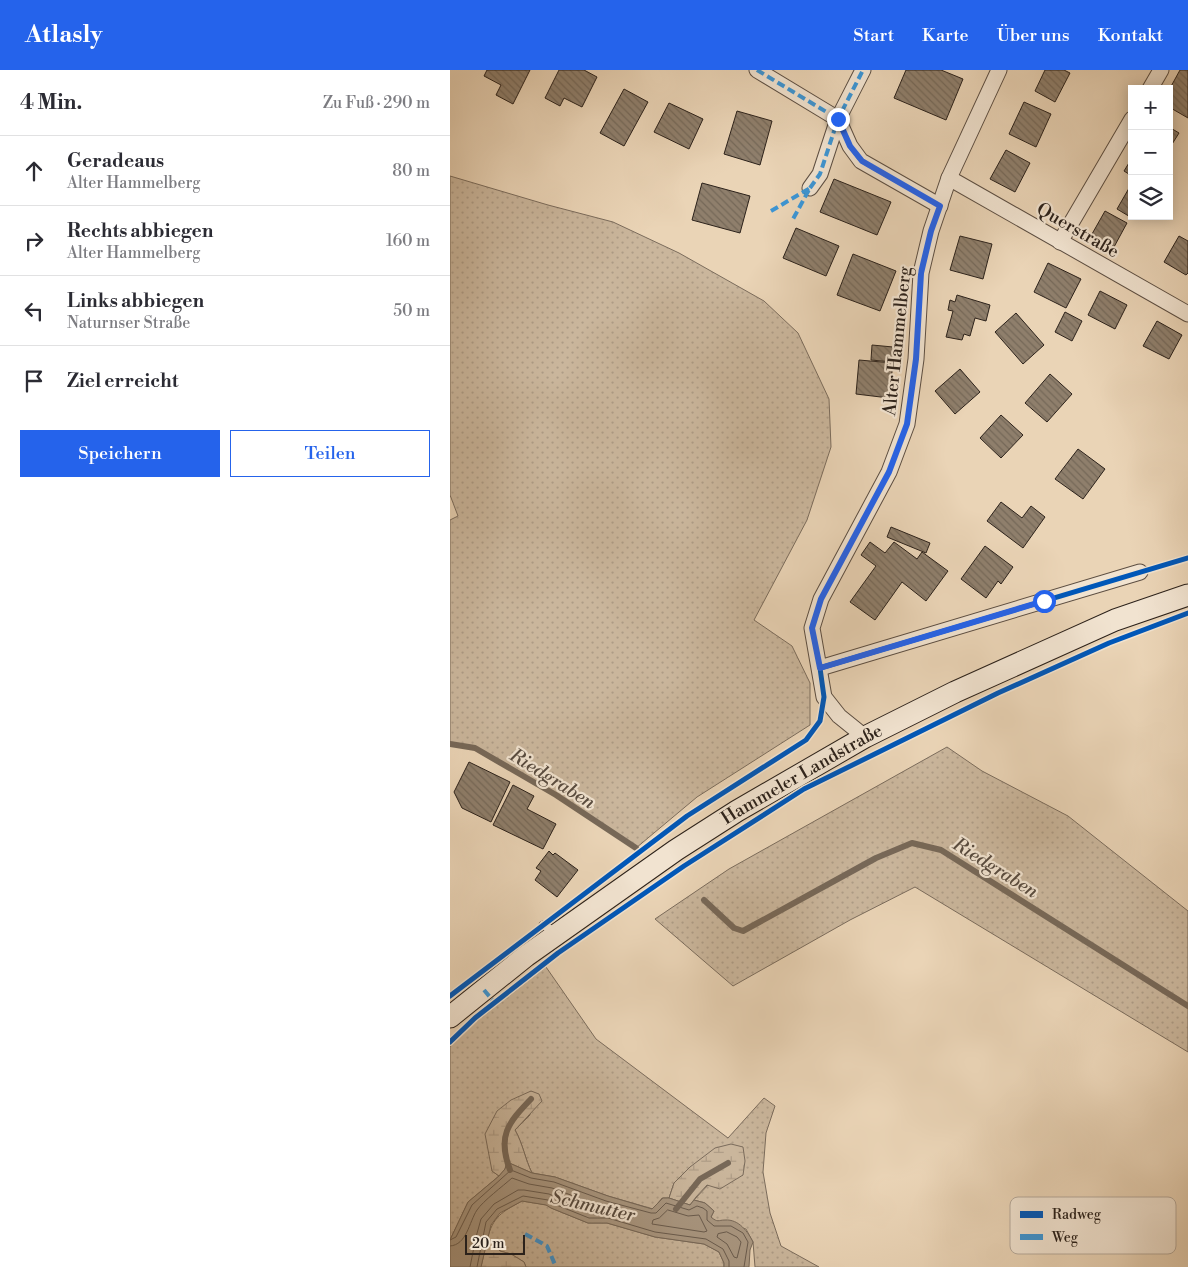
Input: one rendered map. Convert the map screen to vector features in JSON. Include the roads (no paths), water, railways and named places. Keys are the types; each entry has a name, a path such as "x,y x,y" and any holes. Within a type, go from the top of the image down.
{"main road":[{"name":"Hammeler Landstraße","path":"450,1017 526,956 550,929 738,811 865,737 955,692 1115,620 1188,596"}],"street":[{"path":"757,70 838,119 850,146 862,161 940,206"},
{"path":"810,188 820,174 838,119 863,70"},
{"name":"Alter Hammelberg","path":"865,737 839,716 824,697 812,628 821,599 889,472 907,424 916,359 921,273 931,231 949,178 999,70"},
{"path":"1152,85 1160,70"},
{"path":"1060,242 1128,126"},
{"name":"Querstraße","path":"949,178 1188,314"},
{"path":"820,668 1140,572"}],"water":[{"path":"507,1162 532,1173 555,1177 652,1209 663,1198 669,1198 690,1205 694,1200 705,1203 714,1211 711,1217 713,1219 735,1222 748,1234 753,1242 750,1250 749,1267 724,1267 719,1252 704,1244 655,1237 607,1223 588,1223 546,1205 522,1201 500,1213 491,1225 481,1267 450,1267 450,1240 468,1202 499,1176 505,1169"}],"waterway":[{"name":"Riedgraben","path":"450,744 475,748 556,795 636,848"},
{"name":"Riedgraben","path":"704,900 734,928 743,931 876,858 912,843 941,850 1188,1006"},
{"name":"Schmutter","path":"510,1170 505,1148 507,1131 516,1115 531,1099"},
{"name":"Schmutter","path":"676,1209 700,1179 728,1163"}]}
